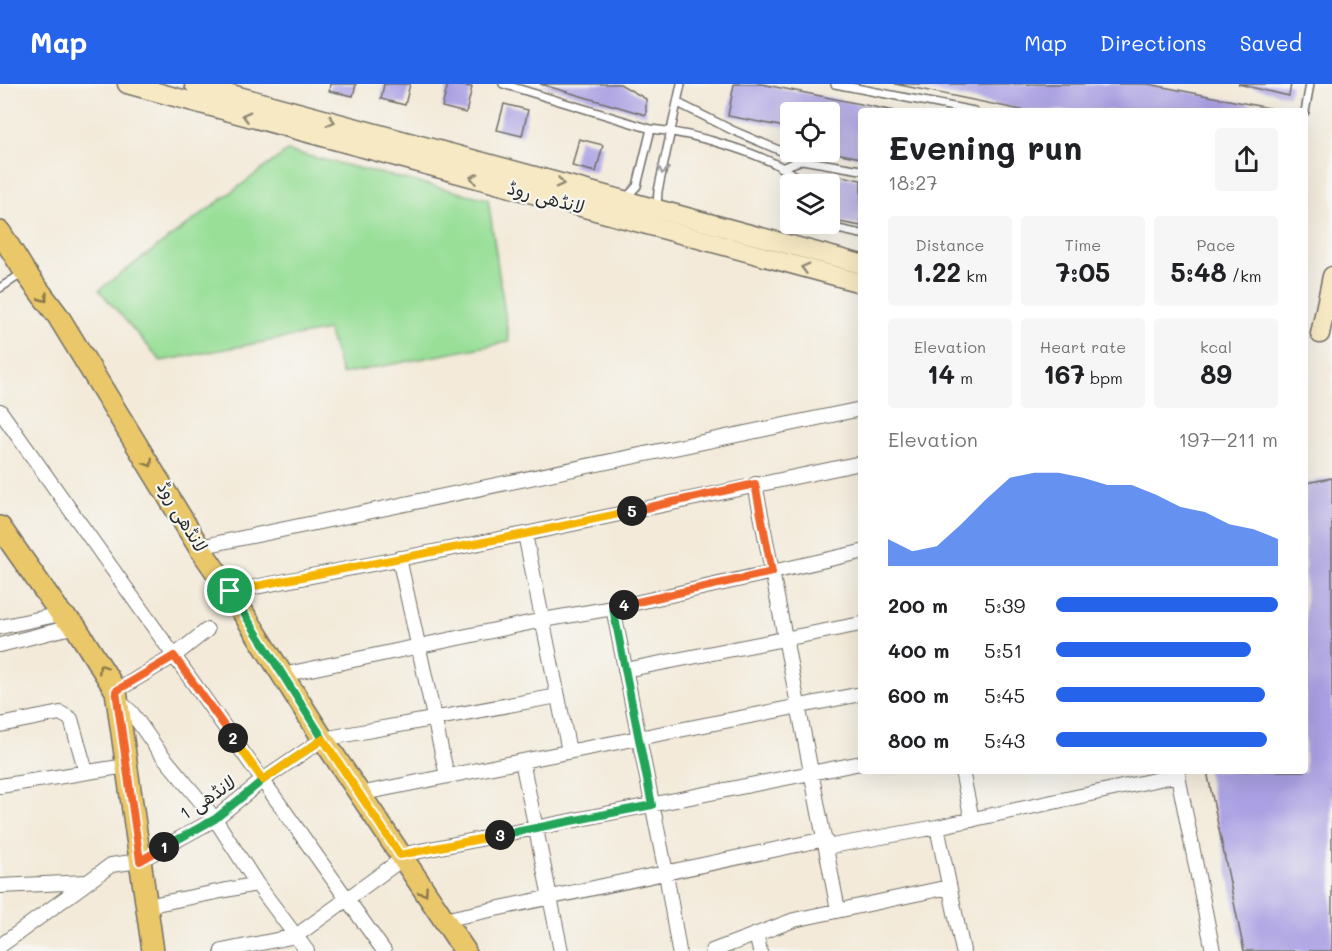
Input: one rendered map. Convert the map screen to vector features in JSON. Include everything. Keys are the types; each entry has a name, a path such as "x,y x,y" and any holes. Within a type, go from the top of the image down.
{"main road":[{"name":"لانڈھی روڈ","path":"127,84 272,114 621,209 666,230 858,282"},
{"name":"لانڈھی روڈ","path":"194,84 272,114"},
{"name":"لانڈھی روڈ","path":"621,209 662,210 858,263"},
{"path":"662,210 659,220 661,226 666,230"},
{"name":"لانڈھی روڈ","path":"0,232 25,272 58,316 199,547 230,591 323,739 465,951"},
{"path":"1319,327 1332,276"},
{"path":"0,529 68,620 117,696 153,951"}],"street":[{"path":"199,547 858,410"},
{"path":"0,411 384,951"},
{"path":"230,591 525,534 858,464"},
{"path":"755,484 838,910"},
{"path":"525,534 569,751"},
{"path":"282,675 543,620 613,608 858,553"},
{"path":"399,558 447,776"},
{"path":"613,608 666,873 679,951"},
{"path":"0,627 68,620"},
{"path":"0,645 68,620"},
{"path":"625,670 858,625"},
{"path":"207,630 117,696 215,819 257,884 307,951"},
{"path":"359,794 858,695"},
{"path":"323,739 558,696"},
{"path":"0,725 60,713 66,715 71,719 86,772"},
{"name":"لانڈھی 1","path":"140,861 215,819 263,780 323,739"},
{"path":"522,761 561,951"},
{"path":"222,951 296,936 401,857 858,764"},
{"path":"0,786 126,766"},
{"path":"963,774 972,820"},
{"path":"443,920 666,873 825,843 972,820 1173,774"},
{"path":"1177,774 1213,951"},
{"path":"937,827 963,951"},
{"path":"0,946 111,865 140,861"},
{"path":"0,886 87,882"},
{"path":"146,906 257,884"},
{"path":"712,951 794,920 950,887"},
{"path":"756,934 760,951"}],"lane":[{"path":"503,84 651,129 673,131 762,157 790,174"},
{"path":"662,210 658,191 673,131 681,84"},
{"path":"835,84 959,108"},
{"path":"1306,108 1310,84"},
{"path":"678,103 780,151"},
{"path":"621,209 637,186 651,129"},
{"path":"781,168 797,162"},
{"path":"814,162 858,169"},
{"path":"840,229 858,233"},
{"path":"0,288 25,272"}],"green space":[{"path":"287,151 488,199 509,342 342,374 328,330 161,361 99,290"}],"building":[{"path":"330,84 356,84 353,96 329,91"},
{"path":"384,84 410,84 405,105 381,99"},
{"path":"448,84 472,87 466,113 442,107"},
{"path":"540,84 620,84 646,99 646,115"},
{"path":"734,84 761,84 880,108 858,108 858,157 840,154 840,102 780,102 780,126 728,116"},
{"path":"895,84 1148,84 1269,108 1011,108"},
{"path":"1238,84 1291,84 1289,96"},
{"path":"504,104 528,110 522,136 497,130"},
{"path":"579,139 603,145 596,172 572,166"},
{"path":"841,176 858,179 858,225 840,222"},
{"path":"1332,478 1332,951 1244,951 1208,774 1308,774 1308,482"}],"route":[{"path":"230,591 323,739 263,780 215,819 140,861 116,691 174,656 263,780 323,739 400,855 652,805 613,608 772,572 755,484 525,534 230,591"}]}
